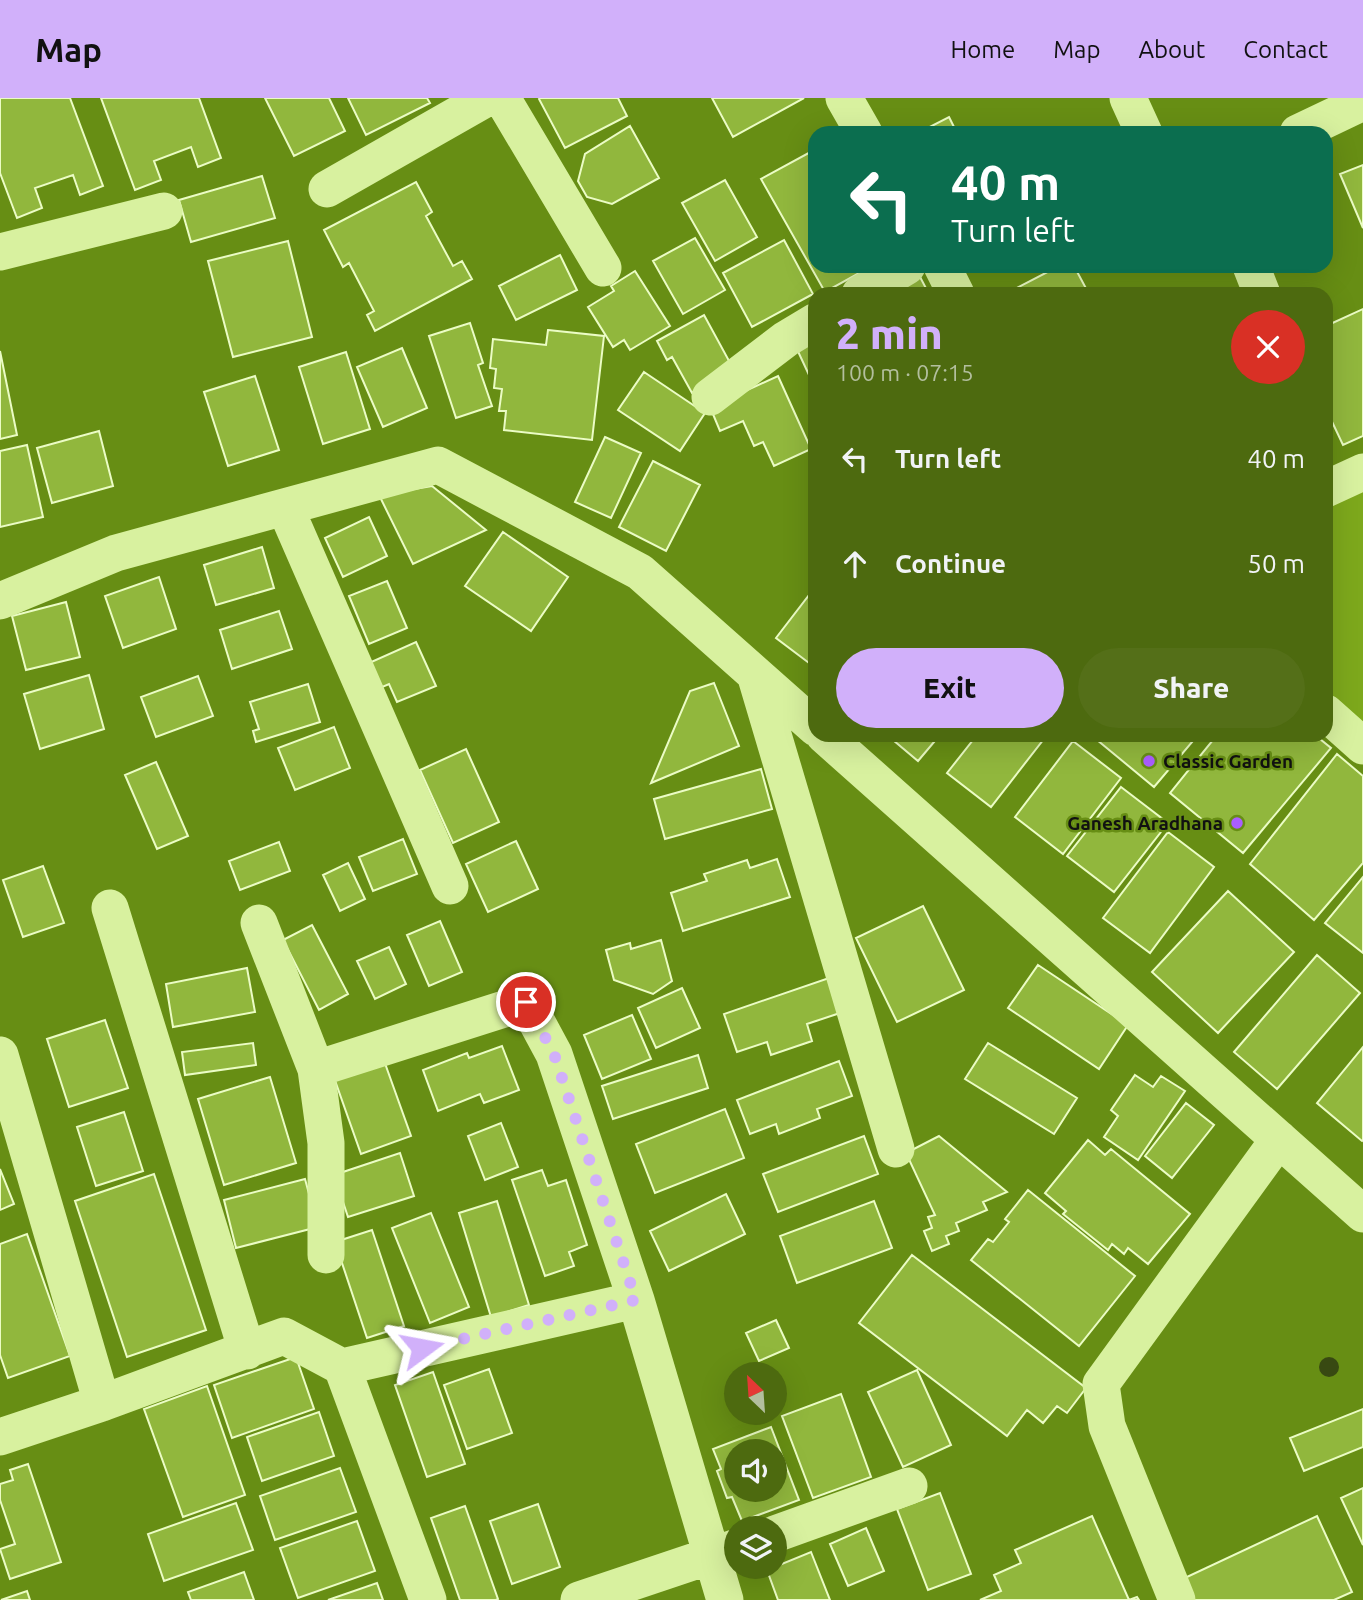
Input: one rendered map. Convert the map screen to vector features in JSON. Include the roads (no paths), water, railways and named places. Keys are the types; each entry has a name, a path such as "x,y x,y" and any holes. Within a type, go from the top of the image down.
{"street":[{"path":"327,189 487,98"},
{"path":"502,98 603,268"},
{"path":"844,98 860,126"},
{"path":"1128,98 1141,126"},
{"path":"1313,126 1363,102"},
{"path":"0,252 164,211"},
{"path":"872,287 894,273"},
{"path":"710,397 786,339 808,326"},
{"path":"0,601 116,552 438,466 640,572 808,721"},
{"path":"1333,486 1363,472"},
{"path":"285,507 450,886"},
{"path":"754,673 896,1149"},
{"path":"1333,719 1363,746"},
{"path":"832,742 1363,1214"},
{"path":"110,908 247,1351"},
{"path":"259,923 316,1069 326,1143 326,1255"},
{"path":"316,1069 526,1002 554,1054 724,1552 579,1600"},
{"path":"0,1055 102,1404"},
{"path":"1177,1600 1107,1426 1101,1384 1279,1139"},
{"path":"0,1437 102,1404 284,1336 342,1367 636,1300"},
{"path":"342,1367 428,1600"},
{"path":"787,1530 909,1486"},
{"path":"725,1579 725,1600"}],"place":[{"name":"Classic Garden","path":"1149,761"},
{"name":"Ganesh Aradhana","path":"1237,823"}]}
